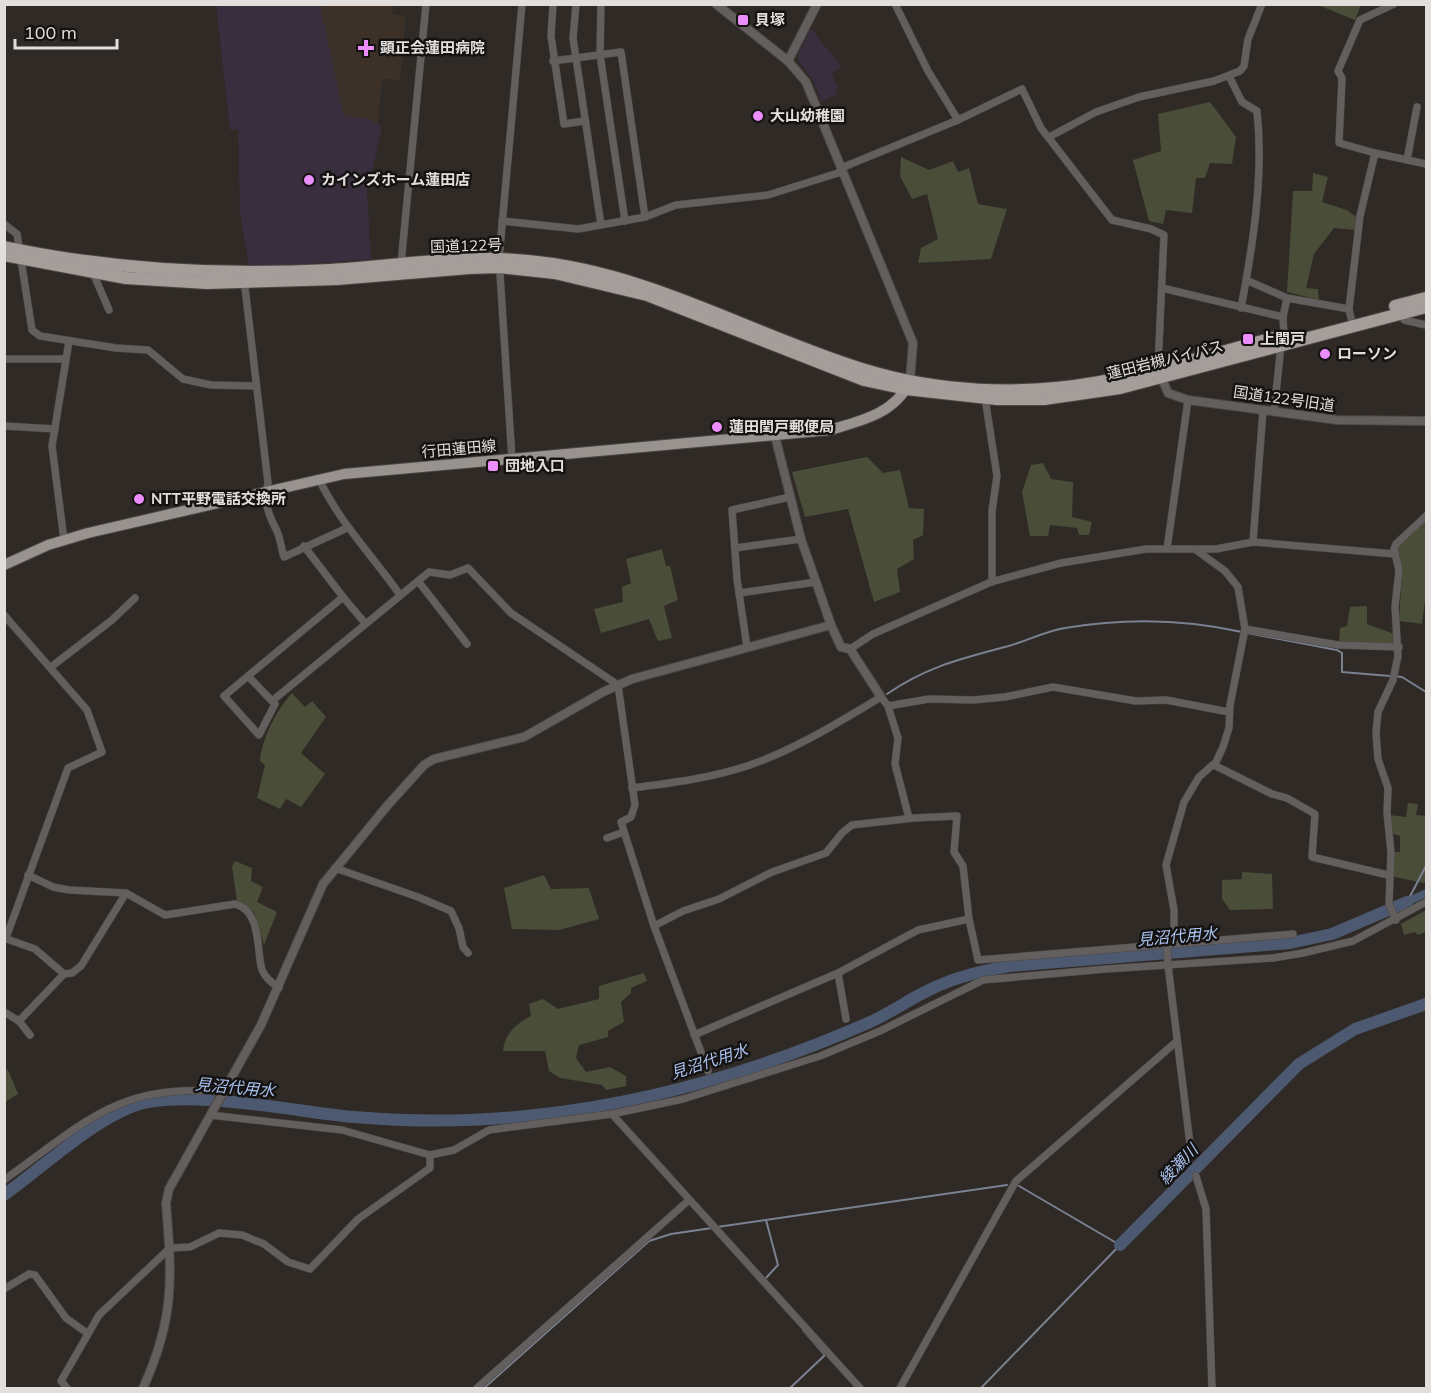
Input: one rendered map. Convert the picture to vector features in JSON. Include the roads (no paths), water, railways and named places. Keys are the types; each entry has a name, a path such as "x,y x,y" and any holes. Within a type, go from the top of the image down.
{"highway":[{"name":"国道122号","path":"4,247 20,254 93,273 170,281 500,263"},
{"name":"国道122号","path":"4,255 20,254 127,268 244,278 401,264 500,263 575,267 624,278 908,385"},
{"name":"蓮田岩槻バイパス","path":"1282,340 1350,314 1426,298"},
{"name":"蓮田岩槻バイパス","path":"908,385 985,398 1067,396 1282,340 1426,307"},
{"name":"蓮田岩槻バイパス","path":"908,385 1018,390 1092,384 1160,372"}],"main road":[{"name":"行田蓮田線","path":"4,565 64,540 345,474 830,430 878,414 890,406 908,385"}],"street":[{"path":"401,264 426,4"},
{"path":"512,459 500,263 522,4"},
{"path":"553,4 550,36 564,124 585,121"},
{"path":"576,4 573,38 601,225"},
{"path":"601,4 598,38 625,221"},
{"path":"716,4 788,61 806,82 913,343 908,385"},
{"path":"788,61 817,4"},
{"path":"896,4 928,71 958,120"},
{"path":"1049,137 1096,112 1139,97 1156,95 1229,76 1244,66 1248,39 1262,4"},
{"path":"1394,4 1360,20 1338,71 1342,78 1339,143 1426,164"},
{"path":"554,61 621,52 645,217"},
{"path":"1229,76 1242,102 1257,111 1261,140 1241,308"},
{"path":"502,221 578,229 645,217 676,205 768,195 816,181 958,120 1022,89 1033,113 1049,137 1112,220 1151,229 1164,235 1160,372"},
{"path":"1407,160 1417,107"},
{"path":"1246,280 1287,298 1350,314 1360,216 1375,153"},
{"path":"4,224 17,234 32,330 40,336 148,350 183,379 211,385 256,386"},
{"path":"93,273 109,310"},
{"path":"244,278 268,483 266,491 271,524 276,528 284,557 313,541 323,541 347,528"},
{"path":"1162,288 1283,317"},
{"path":"1274,412 1283,317 1287,298"},
{"path":"1402,313 1404,320 1426,325"},
{"path":"64,540 52,446 69,341"},
{"path":"4,359 66,359"},
{"name":"国道122号旧道","path":"1160,372 1168,393 1188,400 1357,422 1426,421"},
{"path":"985,398 997,476 992,511 992,582"},
{"path":"1167,549 1188,400"},
{"path":"1253,542 1263,410"},
{"path":"4,426 55,429"},
{"path":"775,436 801,539 831,625 841,647 850,649 888,706 898,738 896,764 909,818"},
{"path":"319,479 347,528 374,558 400,595"},
{"path":"747,647 739,593 732,510 790,497"},
{"path":"1395,917 1389,907 1388,788 1378,759 1377,720 1393,680 1399,647 1395,607 1399,570 1395,554 1396,544 1426,516"},
{"path":"735,548 801,539"},
{"path":"850,649 873,634 992,582 1060,563 1146,549 1196,550 1253,542 1395,554"},
{"path":"304,546 365,623"},
{"path":"1190,1144 1168,965 1167,945 1174,934 1174,910 1166,865 1184,802 1200,777 1214,765 1229,728 1229,712 1245,629 1242,598 1234,581 1220,566 1196,550"},
{"path":"272,701 429,572 450,575 468,568 511,613 618,685 635,805 632,817 621,822 654,926 708,1071"},
{"path":"418,581 467,644"},
{"path":"739,593 816,582"},
{"path":"248,676 275,704 259,735 224,696 248,676 343,597"},
{"path":"51,667 112,620 135,598"},
{"path":"4,615 87,710 102,752 68,768 5,938 35,948 64,974"},
{"path":"143,1389 156,1358 167,1319 171,1293 166,1203 168,1189 261,1025 315,903 335,868 424,765 434,759 524,737 618,685 662,669 831,625"},
{"path":"1245,629 1273,631 1338,645 1399,647"},
{"path":"888,706 929,699 974,700 1053,687 1136,701 1166,700 1229,712"},
{"path":"632,788 692,780 748,766 806,739 881,697"},
{"path":"1214,765 1272,794 1287,798 1315,814 1312,857 1388,875"},
{"path":"654,926 683,911 719,899 772,872 826,854 842,833 852,825 909,818 957,816 954,852 963,866 969,919 978,960 1293,934"},
{"path":"608,838 624,832"},
{"path":"335,868 451,911 459,928 463,947 468,953"},
{"path":"28,875 53,887 69,890 126,893 165,915 235,904 243,906 247,910 258,938 261,966 265,975 279,988"},
{"path":"19,1021 64,974 72,973 81,966 126,893"},
{"path":"211,1113 342,1130 430,1155 454,1150 489,1130 612,1114 683,1099 820,1056 880,1031 983,980 1273,958 1304,953 1353,941 1426,902"},
{"path":"694,1035 838,973 918,930 969,919"},
{"path":"838,973 846,1019"},
{"path":"4,1012 19,1021 30,1035"},
{"path":"900,1389 1016,1181 1176,1042"},
{"path":"4,1180 87,1119 111,1106 140,1096 178,1090 222,1093"},
{"path":"612,1114 860,1389"},
{"path":"67,1389 62,1381 99,1315 170,1248 190,1247 219,1233 242,1235 264,1244 288,1262 310,1269 358,1219 430,1168 430,1155"},
{"path":"1196,1176 1206,1209 1212,1389"},
{"path":"477,1389 689,1200"},
{"path":"4,1289 29,1274 35,1275 66,1318 87,1333"}],"waterway":[{"path":"887,694 930,670 1065,628 1154,621 1198,624 1242,632"},
{"path":"1247,633 1337,650 1342,653 1342,672 1402,677 1426,692"},
{"path":"1407,902 1426,866"},
{"name":"見沼代用水","path":"1407,902 1426,893"},
{"name":"見沼代用水","path":"4,1195 98,1124 131,1107 153,1101 209,1100 399,1120 490,1119 578,1109 663,1093 788,1055 876,1019 939,985 979,972 1010,966 1290,943 1332,934 1407,902"},
{"name":"綾瀬川","path":"1120,1245 1299,1064 1355,1029 1426,1004"},
{"path":"717,1227 1007,1185"},
{"name":"綾瀬川","path":"981,1388 1120,1245 1019,1186"},
{"path":"765,1279 778,1265 766,1220"},
{"path":"484,1388 649,1241 671,1234 712,1228"},
{"path":"790,1388 825,1355 803,1330"}],"place":[{"name":"貝塚","path":"743,20"},
{"name":"顕正会蓮田病院","path":"366,48"},
{"name":"大山幼稚園","path":"758,116"},
{"name":"カインズホーム蓮田店","path":"309,180"},
{"name":"上閏戸","path":"1248,339"},
{"name":"ローソン","path":"1325,354"},
{"name":"蓮田閏戸郵便局","path":"717,427"},
{"name":"団地入口","path":"493,466"},
{"name":"NTT平野電話交換所","path":"139,499"}]}
